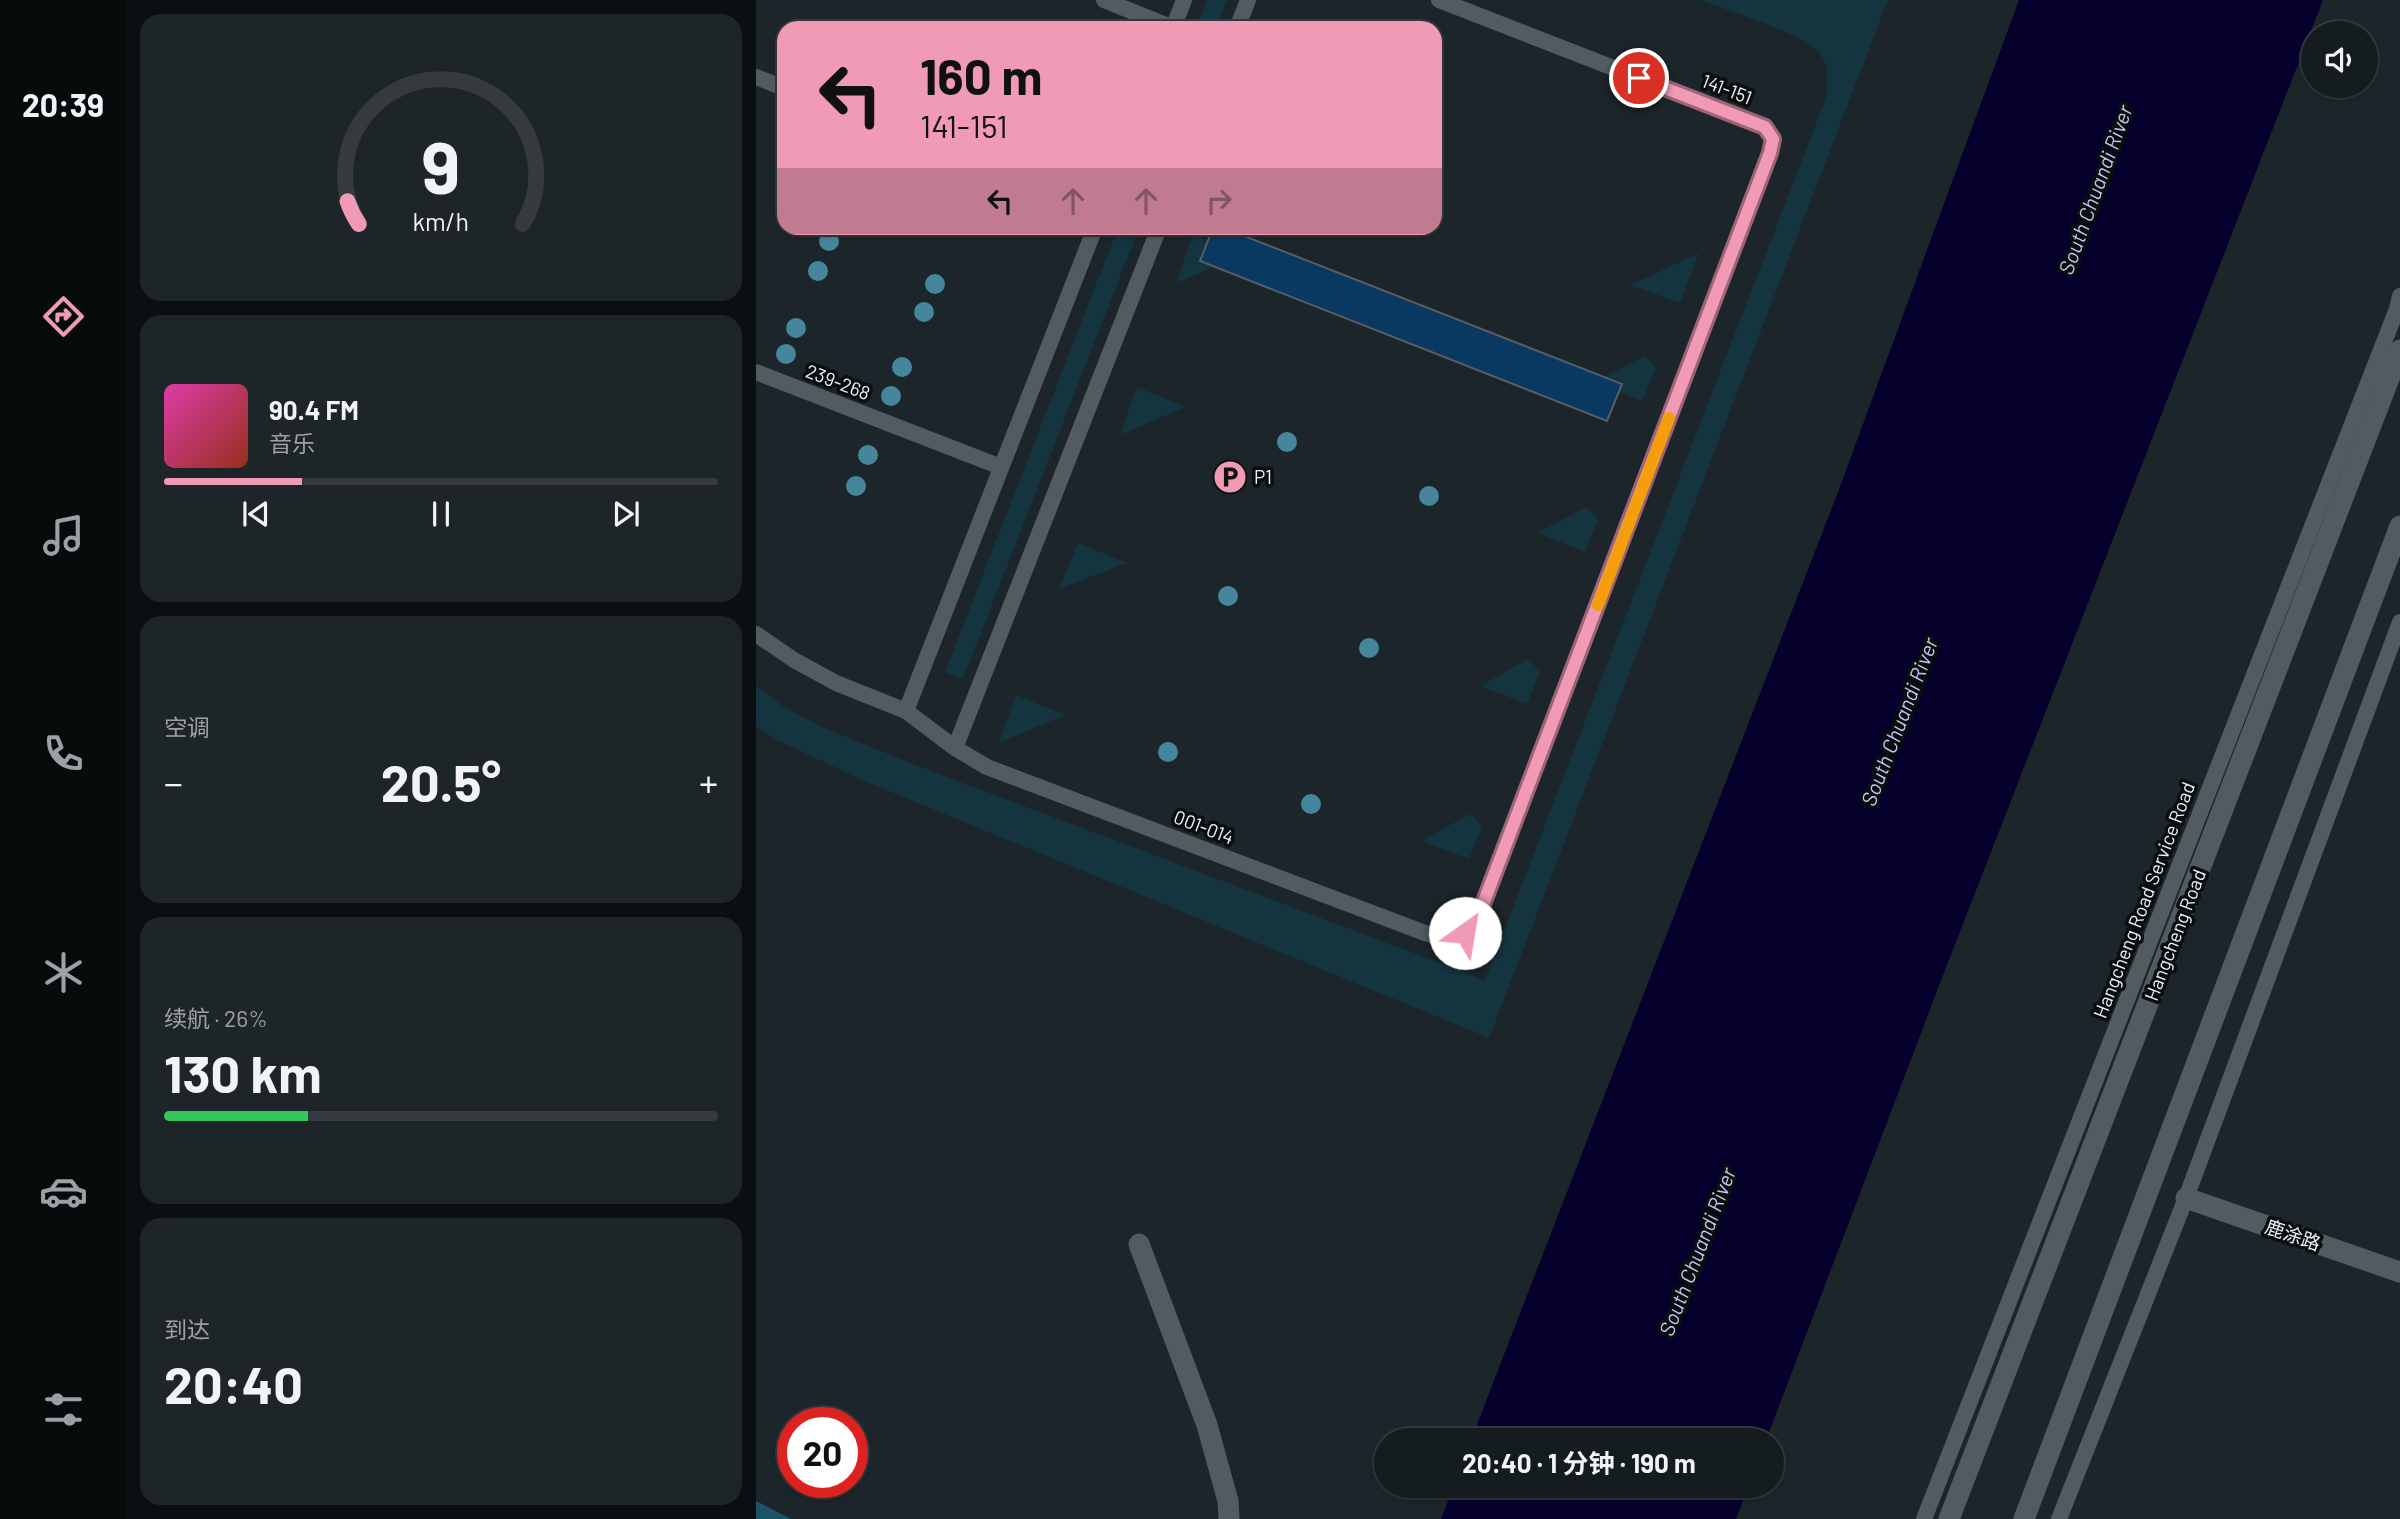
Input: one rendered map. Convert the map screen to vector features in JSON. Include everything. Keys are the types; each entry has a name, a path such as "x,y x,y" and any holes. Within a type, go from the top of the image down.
{"main road":[{"name":"Hangcheng Road","path":"1949,1519 2400,350"},
{"path":"2024,1519 2400,526"},
{"name":"鹿涂路","path":"2186,1198 2400,1272"},
{"path":"1139,1244 1207,1425 1228,1501 1228,1519"}],"lane":[{"path":"1104,0 1156,21"},
{"path":"1176,21 1184,0"},
{"path":"1240,21 1248,0"},
{"name":"141-151","path":"1439,0 1765,127 1773,139 1770,153 1480,912 1465,933 1443,939"},
{"path":"906,711 1092,235"},
{"path":"955,748 1156,235"},
{"name":"Hangcheng Road Service Road","path":"1924,1519 2400,296"},
{"name":"239-268","path":"756,372 1001,467"},
{"path":"2059,1519 2186,1198 2400,622"},
{"name":"001-014","path":"756,634 794,660 836,683 906,711 955,748 987,767 1443,939"}],"shaded area":[{"path":"1207,0 1227,0 1219,21 1199,21"},
{"path":"1700,0 1888,0 1489,1038 862,780 775,739 756,726 756,686 786,708 822,727 913,764 1485,980 1826,98 1826,65 1813,47 1783,31"},
{"path":"1115,235 1136,235 963,679 945,672"},
{"path":"1193,235 1243,255 1176,283"},
{"path":"1699,253 1680,303 1631,285"},
{"path":"1644,356 1656,368 1642,401 1595,382"},
{"path":"1137,387 1186,407 1120,435"},
{"path":"1586,507 1598,519 1585,552 1538,533"},
{"path":"1078,543 1127,563 1059,589"},
{"path":"1528,659 1540,671 1527,704 1480,686"},
{"path":"1016,695 1065,715 999,743"},
{"path":"1470,814 1482,826 1469,859 1421,841"},
{"path":"756,1501 791,1519 756,1519"}],"water":[{"name":"South Chuandi River","path":"2019,0 2323,0 2315,21 2301,21 2301,56 1945,970 1771,1428 1476,1428 1838,492"},
{"path":"1449,1498 1744,1498 1736,1519 1441,1519"}],"building":[{"path":"1210,235 1242,235 1622,384 1607,421 1200,261"}],"slow traffic":[{"path":"1598,605 1669,418"}],"place":[{"name":"P1","path":"1230,477"}],"route":[{"path":"1465,933 1480,912 1770,153 1773,139 1765,127 1639,78"}]}
